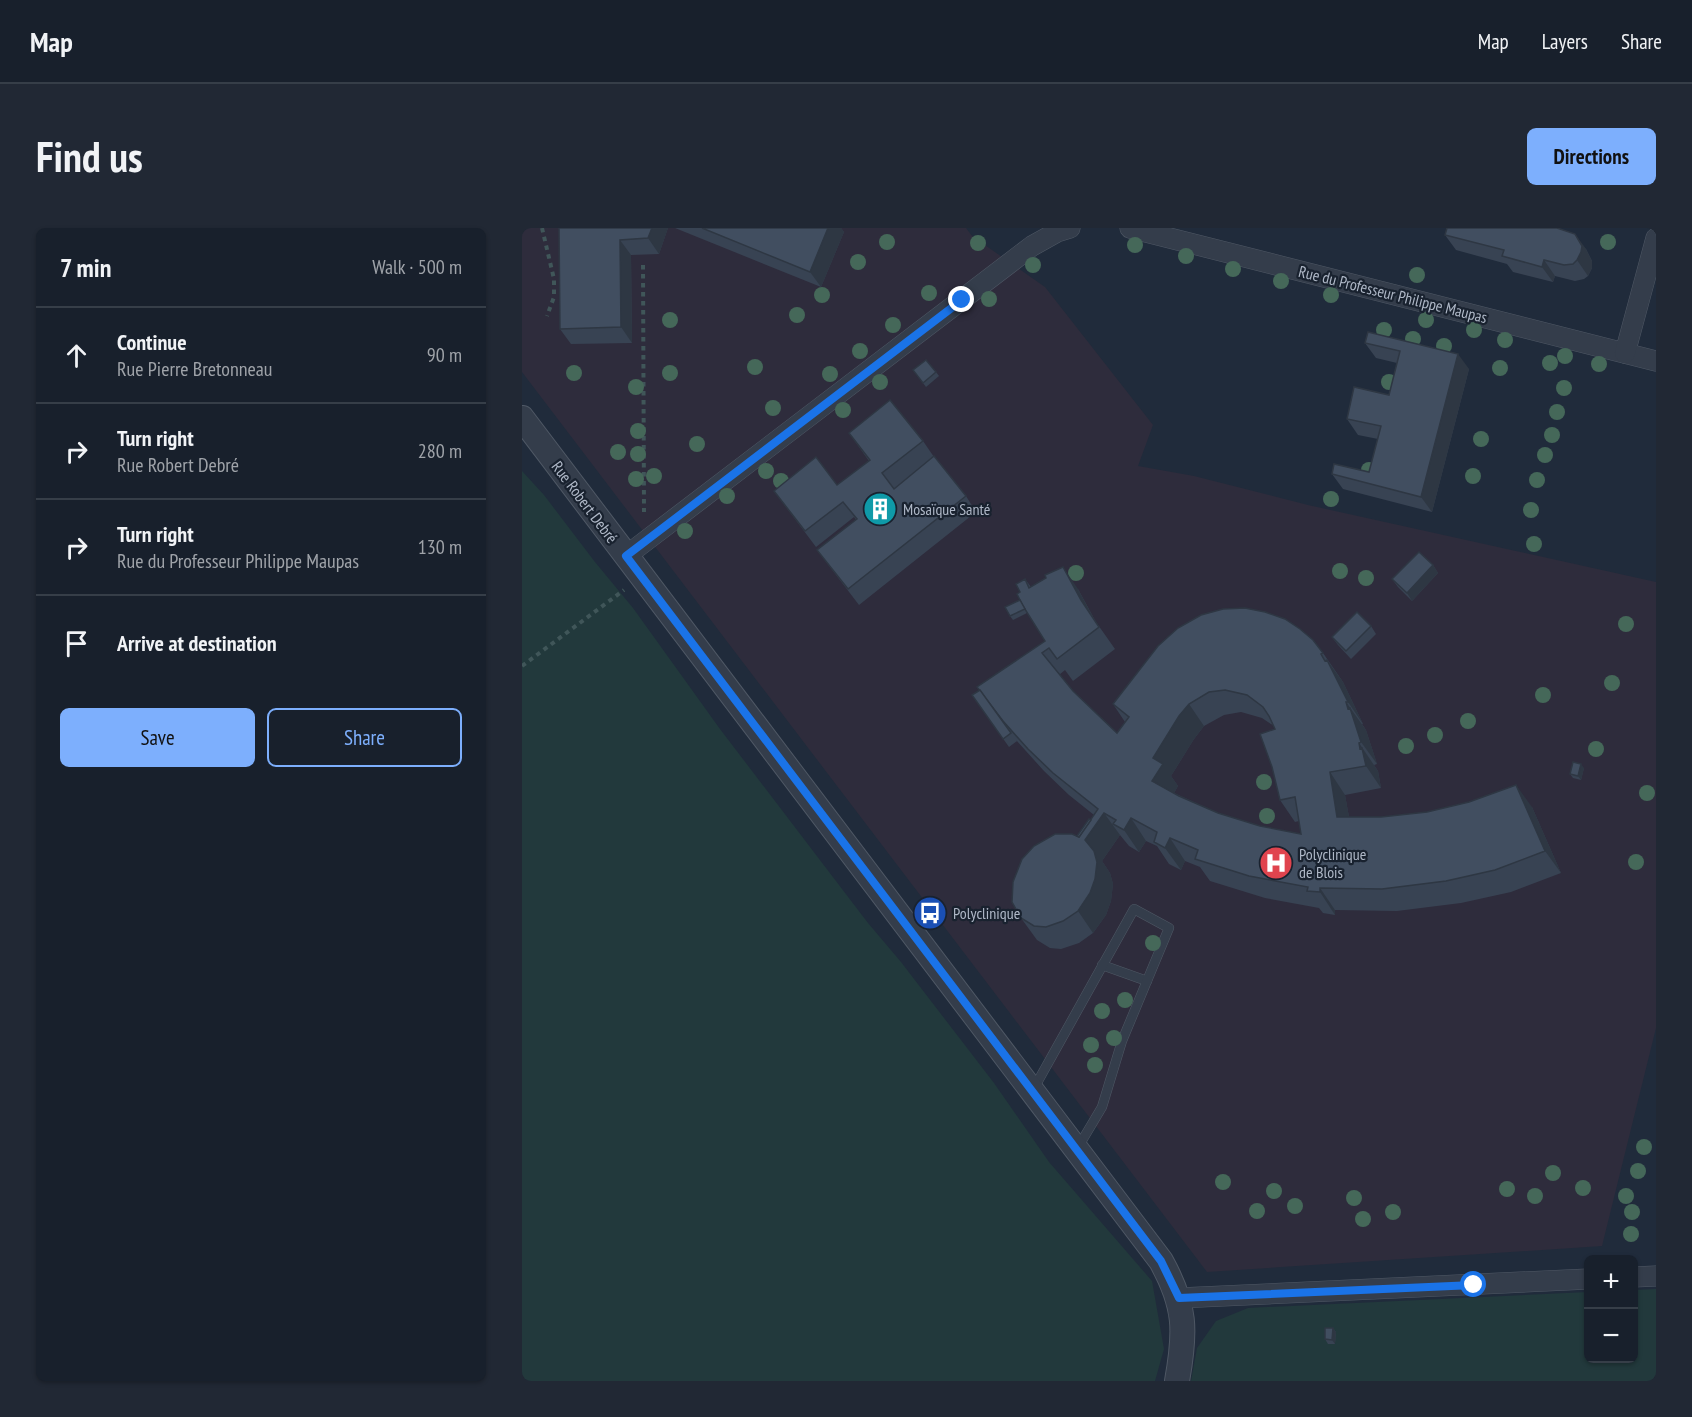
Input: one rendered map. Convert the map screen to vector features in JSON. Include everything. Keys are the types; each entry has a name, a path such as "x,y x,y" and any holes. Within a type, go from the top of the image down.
{"street":[{"name":"Rue du Professeur Philippe Maupas","path":"1131,228 1656,361"},
{"path":"626,556 1024,253 1060,229"},
{"path":"1625,353 1656,238"},
{"name":"Rue Robert Debré","path":"522,418 1161,1261 1179,1298 1184,1330 1177,1381"},
{"path":"1638,1277 1656,1276"},
{"path":"1179,1298 1584,1279"}],"lane":[{"path":"1033,1090 1134,909 1169,928 1122,1041 1102,1107 1077,1149"},
{"path":"1102,965 1147,981"}],"path":[{"path":"542,228 554,279 554,297 547,316"},
{"path":"643,266 644,512"},
{"path":"522,666 642,577"}],"shaded area":[{"name":"Polyclinique de Blois","path":"522,228 966,228 972,236 1045,287 1153,425 1138,466 1194,476 1308,505 1656,582 1656,1028 1602,1246 1207,1272 522,372"}],"green space":[{"path":"522,471 544,495 633,608 720,729 994,1083 1049,1162 1152,1281 1164,1349 1155,1381 522,1381"},
{"path":"1656,1289 1656,1381 1191,1381 1197,1348 1216,1321 1248,1308 1584,1292 1584,1363 1638,1363 1638,1290"}],"building":[{"path":"559,228 652,228 648,238 620,240 621,327 560,329"},
{"path":"702,228 828,228 810,272"},
{"path":"1447,228 1557,228 1575,234 1582,246 1573,264 1564,265 1544,260 1542,267 1502,256 1504,250 1445,235"},
{"path":"1368,332 1458,354 1421,497 1332,474 1334,464 1369,472 1381,426 1347,419 1354,387 1389,395 1400,351 1365,343"},
{"path":"926,360 936,372 923,383 913,370"},
{"name":"Mosaïque Santé","path":"890,400 923,441 882,473 894,489 934,456 966,496 848,589 817,550 857,519 843,502 805,531 774,491 816,457 837,485 870,460 849,433"},
{"path":"1419,552 1433,565 1407,593 1392,579"},
{"path":"1063,567 1099,627 1057,659 1049,648 1042,653 1073,691 1117,733 1129,717 1113,704 1158,646 1178,628 1201,615 1223,609 1245,608 1265,612 1285,619 1313,640 1323,653 1321,654 1325,661 1327,660 1348,702 1346,702 1361,742 1359,743 1360,749 1362,748 1366,766 1330,772 1337,817 1381,817 1427,812 1469,802 1516,785 1545,851 1495,870 1446,881 1382,889 1320,888 1320,892 1307,891 1308,887 1249,876 1195,859 1198,850 1170,838 1165,848 1154,842 1157,832 1131,818 1124,830 1113,824 1116,820 1104,813 1085,840 1094,851 1097,862 1090,893 1078,911 1063,921 1046,927 1034,926 1021,918 1012,902 1013,882 1022,859 1034,846 1055,834 1072,834 1079,837 1098,809 1053,773 1028,749 977,687 1045,641 1023,606 1017,594 1020,592 1016,584 1025,579 1029,588 1046,578 1045,575","holes":["1225,690 1247,695 1263,707 1275,729 1260,734 1272,767 1280,800 1295,797 1301,834 1260,826 1218,813 1152,781 1163,764 1153,758 1189,704 1209,692"]},
{"path":"1020,600 1025,609 1010,616 1005,607"},
{"path":"1357,612 1371,626 1346,651 1332,637"},
{"path":"980,690 1011,733 1003,739 972,695"},
{"path":"1573,762 1581,764 1578,776 1570,774"},
{"path":"1089,819 1091,820 1079,837 1077,836"},
{"path":"1325,1328 1333,1328 1332,1340 1325,1339"}],"place":[{"name":"Mosaïque Santé","path":"880,509"},
{"name":"Polyclinique de Blois","path":"1276,863"},
{"name":"Polyclinique","path":"930,913"}],"route":[{"path":"962,300 626,556 910,927 1161,1261 1179,1298 1474,1285"}]}
